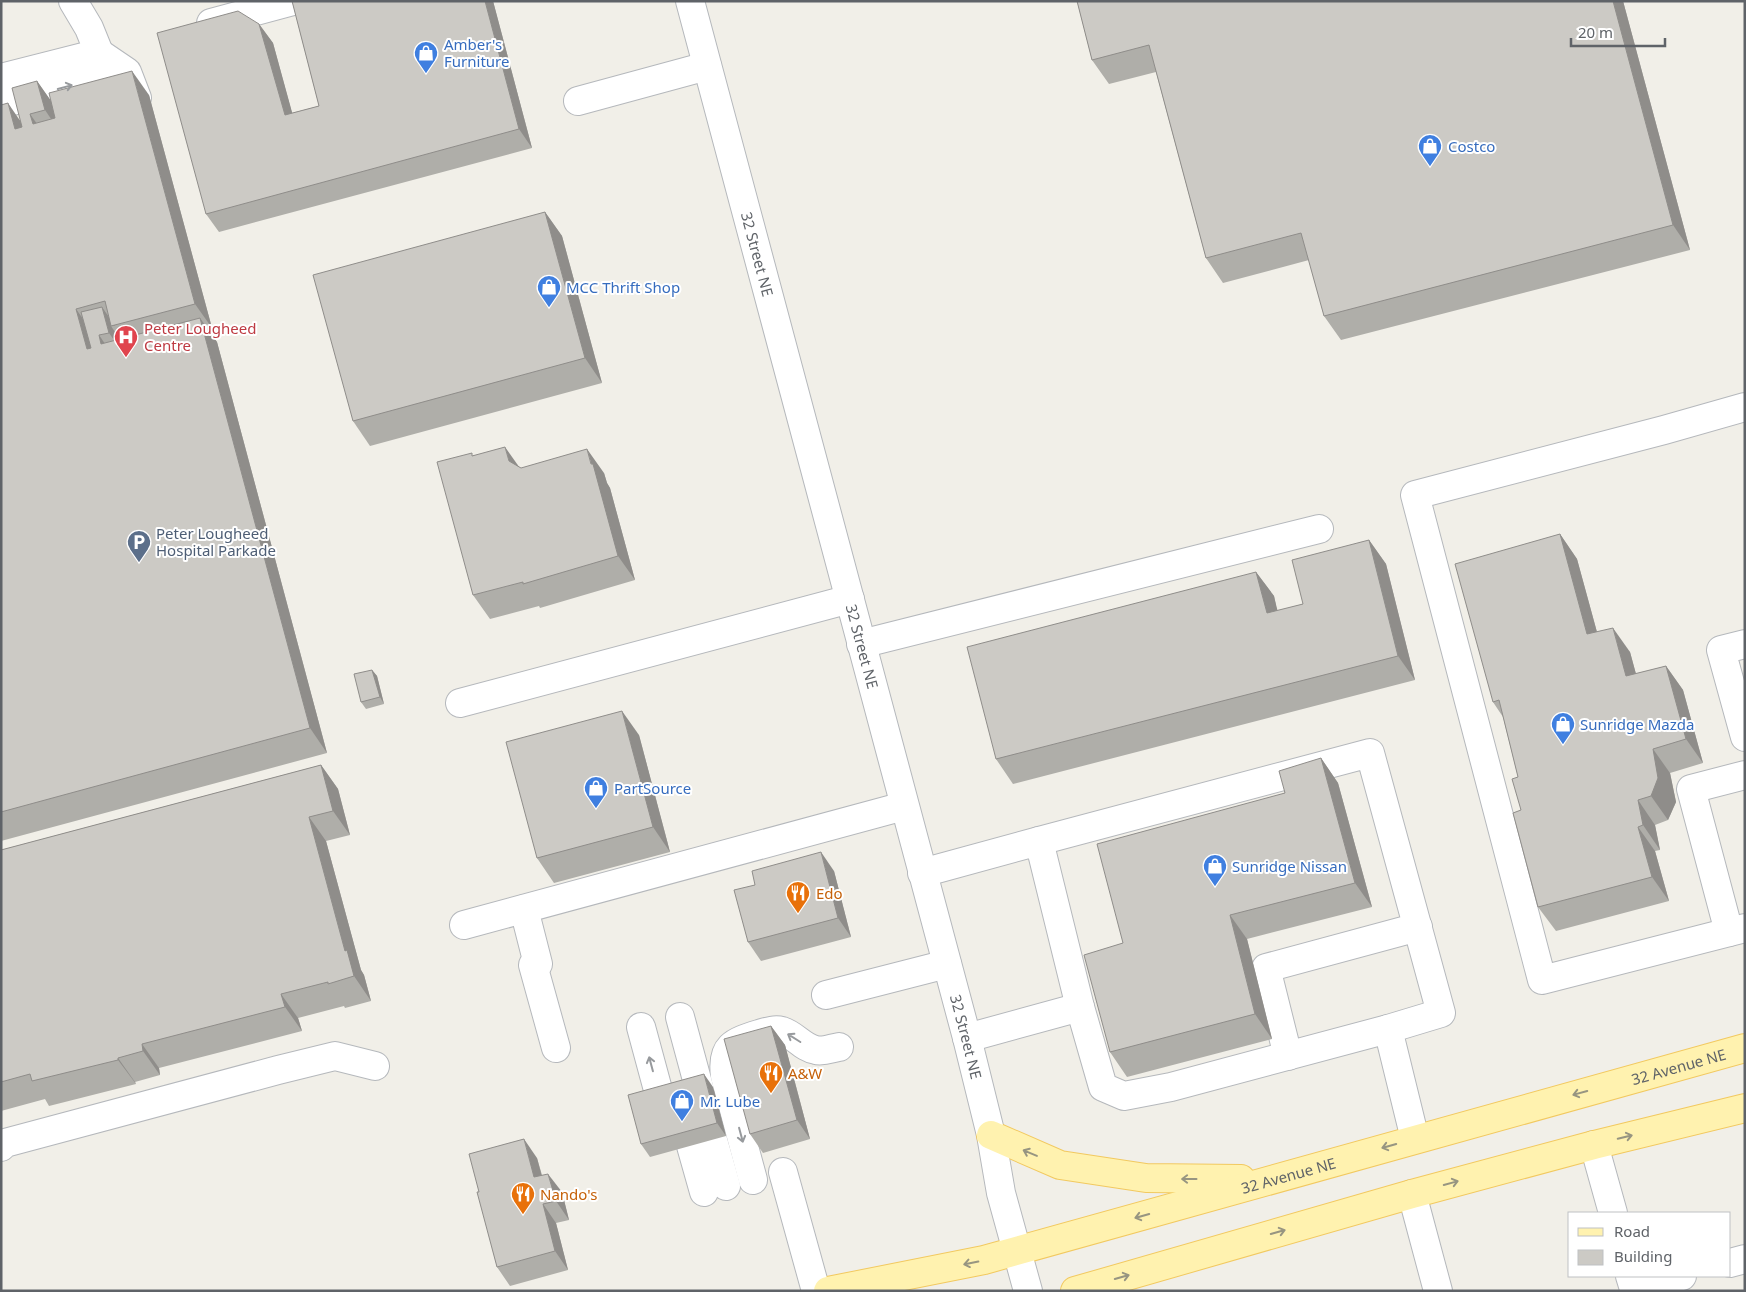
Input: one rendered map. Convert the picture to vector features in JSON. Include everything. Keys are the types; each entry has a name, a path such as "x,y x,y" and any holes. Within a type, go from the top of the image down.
{"main road":[{"name":"32 Avenue NE","path":"828,1291 984,1260 1018,1251 1745,1048"},
{"path":"1075,1291 1412,1194 1594,1145 1745,1108"},
{"path":"991,1135 1060,1164 1146,1178 1273,1179"}],"street":[{"path":"1,78 99,70 127,72 116,104 99,70 89,28 73,1"},
{"path":"211,22 293,1"},
{"name":"32 Street NE","path":"690,1 967,1038 991,1135 1001,1193 1028,1291"},
{"path":"578,101 707,66"},
{"path":"1,104 99,70"},
{"path":"1745,407 1416,495 1542,980 1737,930 1691,789 1745,775"},
{"path":"861,644 1319,529"},
{"path":"460,703 850,599"},
{"path":"1745,644 1721,650 1745,737"},
{"path":"922,873 1039,841 1370,753 1441,1014 1171,1087 1124,1096 1103,1087 1080,1007 1039,841"},
{"path":"464,925 904,806"},
{"path":"524,909 556,1048"},
{"path":"1288,1056 1266,968 1418,927"},
{"path":"826,995 947,964"},
{"path":"967,1038 1080,1007"},
{"path":"660,1022 680,1096 660,1022"},
{"path":"1388,1029 1415,1139"},
{"path":"753,1180 724,1076 723,1061 729,1047 740,1039 769,1031 781,1031 795,1038 808,1048 818,1051 839,1046"},
{"path":"1,1147 5,1143 335,1056 375,1066"},
{"path":"693,1145 706,1192 693,1145"},
{"path":"1594,1145 1613,1212"},
{"path":"783,1172 816,1291"},
{"path":"1412,1194 1438,1291"},
{"path":"1731,1263 1745,1259"},
{"path":"1630,1277 1634,1289 1678,1277"}],"building":[{"path":"292,1 485,1 519,129 206,214 157,33 238,11 259,24 285,115 319,106"},
{"name":"Costco","path":"1077,1 1613,1 1673,225 1324,316 1301,233 1206,258 1149,45 1092,60"},
{"name":"Peter Lougheed Centre","path":"132,71 195,304 111,326 105,301 76,309 87,349 91,348 81,312 102,307 109,333 99,335 101,344 200,318 310,728 1,812 1,105 8,103 15,129 22,127 12,88 37,81 45,110 30,114 33,124 55,118 49,93"},
{"path":"545,212 585,358 353,421 313,275"},
{"path":"505,447 509,461 521,468 587,449 591,464 593,464 618,556 523,584 523,582 473,595 437,462 472,453 472,456"},
{"path":"1560,534 1587,634 1613,628 1626,676 1666,666 1686,739 1653,749 1658,778 1651,796 1638,800 1643,825 1638,827 1652,877 1538,907 1513,813 1521,810 1512,779 1518,777 1499,700 1493,702 1455,564"},
{"path":"1369,540 1398,656 996,759 967,647 1256,572 1267,613 1303,604 1292,560"},
{"path":"372,670 380,697 361,702 354,674"},
{"name":"PartSource","path":"622,711 653,827 537,858 506,742"},
{"path":"1321,758 1355,883 1230,915 1255,1014 1110,1052 1084,955 1123,943 1097,844 1285,793 1279,771"},
{"path":"321,765 333,811 309,817 345,951 347,950 354,976 328,984 328,982 281,994 285,1007 142,1044 143,1051 118,1058 118,1060 32,1081 30,1074 1,1082 1,850"},
{"path":"821,852 838,918 748,942 734,890 755,885 752,871"},
{"path":"771,1026 797,1120 750,1134 724,1039"},
{"name":"Mr. Lube","path":"704,1074 717,1123 641,1144 628,1095"},
{"path":"524,1139 534,1177 548,1174 556,1201 543,1204 555,1251 497,1267 469,1154"}],"place":[{"name":"Amber's Furniture","path":"426,74"},
{"name":"Costco","path":"1430,167"},
{"name":"MCC Thrift Shop","path":"549,308"},
{"name":"Peter Lougheed Centre","path":"126,358"},
{"name":"Peter Lougheed Hospital Parkade","path":"139,563"},
{"name":"Sunridge Mazda","path":"1563,745"},
{"name":"PartSource","path":"596,809"},
{"name":"Sunridge Nissan","path":"1215,887"},
{"name":"Edo","path":"798,914"},
{"name":"A&W","path":"771,1094"},
{"name":"Mr. Lube","path":"682,1122"},
{"name":"Nando's","path":"523,1215"}]}
